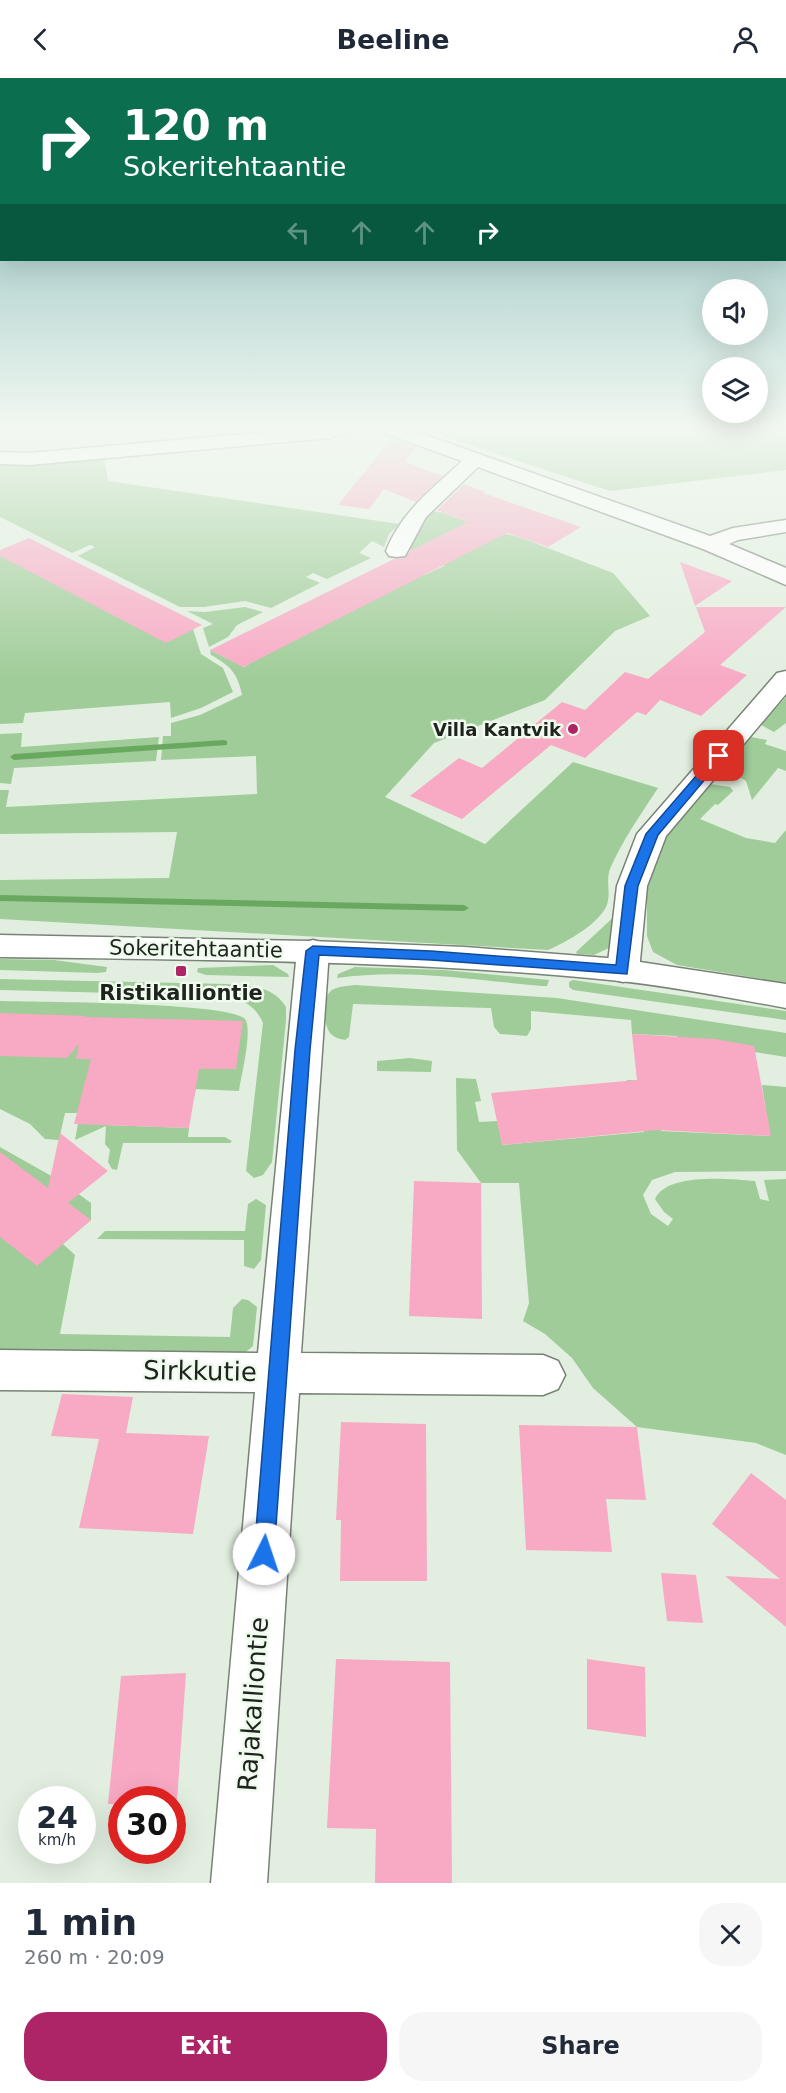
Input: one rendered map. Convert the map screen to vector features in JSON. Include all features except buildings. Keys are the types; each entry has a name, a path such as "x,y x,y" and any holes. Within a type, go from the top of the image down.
{"street":[{"path":"398,551 401,537 420,512"},
{"path":"623,512 711,543 772,569 786,578"},
{"path":"711,543 734,534 786,526"},
{"path":"623,971 632,886 652,834 786,678"},
{"name":"Sokeritehtaantie","path":"0,946 431,955 623,971 786,996"},
{"name":"Rajakalliontie","path":"239,1883 313,951"},
{"name":"Sirkkutie","path":"0,1370 543,1375"}],"green space":[{"path":"0,512 319,512 399,524 389,534 384,547 372,541 359,553 371,558 327,579 313,573 306,577 320,583 271,608 245,601 204,607 180,607 78,556 95,547 90,545 72,553 0,517"},
{"path":"429,512 442,512 492,531 519,537 613,573 650,616 615,631 545,700 434,743 385,797 485,844 573,762 658,788 615,859 609,873 608,901 600,916 574,937 548,950 0,919 0,880 169,878 177,832 0,834 0,790 9,790 6,807 257,794 256,756 161,760 163,736 171,736 171,723 200,715 242,695 235,675 228,666 211,655 210,650 244,667 420,573 425,575 444,566 448,532 411,551 408,542"},
{"path":"0,556 193,629 201,654 223,668 233,692 201,708 171,718 170,702 25,713 23,723 0,724"},
{"path":"245,607 263,612 237,625 228,637 209,647 203,628 213,624 187,611 205,612"},
{"path":"786,697 786,723 774,732 761,725"},
{"path":"22,733 21,747 159,737 156,761 14,768 11,784 0,783 0,734"},
{"path":"751,737 767,740 765,744 786,751 786,771 778,768 752,800 746,781 725,767"},
{"path":"710,784 730,787 733,791 700,819 746,838 775,843 786,830 786,983 677,965 653,952 647,936 647,891 657,852 666,832"},
{"path":"619,912 615,945 594,955 577,954 576,952"},
{"path":"0,959 54,960 107,967 106,972 98,973 0,970"},
{"path":"273,965 289,977 206,975 197,972 198,968"},
{"path":"355,967 444,970 549,980 547,986 542,986 414,975 388,974 337,978 338,974"},
{"path":"0,979 226,984 259,988 274,994 286,1007 286,1020 272,1162 263,1175 254,1178 246,1171 263,1023 249,1005 229,996 0,990"},
{"path":"573,980 786,1011 786,1020 573,990 569,987 569,982"},
{"path":"355,985 557,998 786,1033 786,1057 677,1040 677,1036 632,1034 631,1020 531,1011 531,1029 527,1036 500,1034 494,1027 491,1008 353,1004 349,1037 345,1040 339,1039 331,1034 326,1025 324,1012 326,999 332,990"},
{"path":"0,1001 170,1006 232,1013 245,1019 248,1032 239,1091 196,1089 194,1098 114,1096 106,1125 189,1128 188,1137 225,1137 232,1141 230,1143 123,1143 117,1170 112,1169 108,1162 110,1150 105,1144 106,1126 75,1140 80,1113 65,1113 59,1140 45,1139 30,1124 0,1109"},
{"path":"410,1058 432,1061 431,1072 377,1071 377,1061"},
{"path":"456,1078 476,1079 481,1101 475,1102 479,1122 497,1121 503,1145 644,1132 627,1080 655,1080 661,1131 770,1136 762,1085 786,1087 786,1171 675,1172 652,1180 643,1195 651,1214 668,1226 673,1219 664,1212 655,1199 662,1190 672,1185 700,1179 755,1181 760,1199 769,1201 764,1180 786,1179 786,1455 756,1443 637,1427 593,1388 572,1358 545,1334 523,1321 529,1303 519,1183 481,1183 457,1150"},
{"path":"0,1147 62,1182 91,1203 91,1220 63,1244 75,1255 60,1334 230,1337 233,1308 242,1299 248,1300 257,1307 253,1346 241,1356 0,1357"},
{"path":"256,1199 266,1205 261,1260 254,1269 244,1266 244,1240 97,1239 105,1231 245,1231 248,1204"}],"waterway":[{"path":"14,757 224,743"},
{"path":"0,898 464,908"}],"place":[{"name":"Villa Kantvik","path":"573,729"},
{"name":"Ristikalliontie","path":"181,971"}],"route":[{"path":"264,1554 303,1050 313,951 431,955 623,971 632,886 652,834 719,756"}]}
